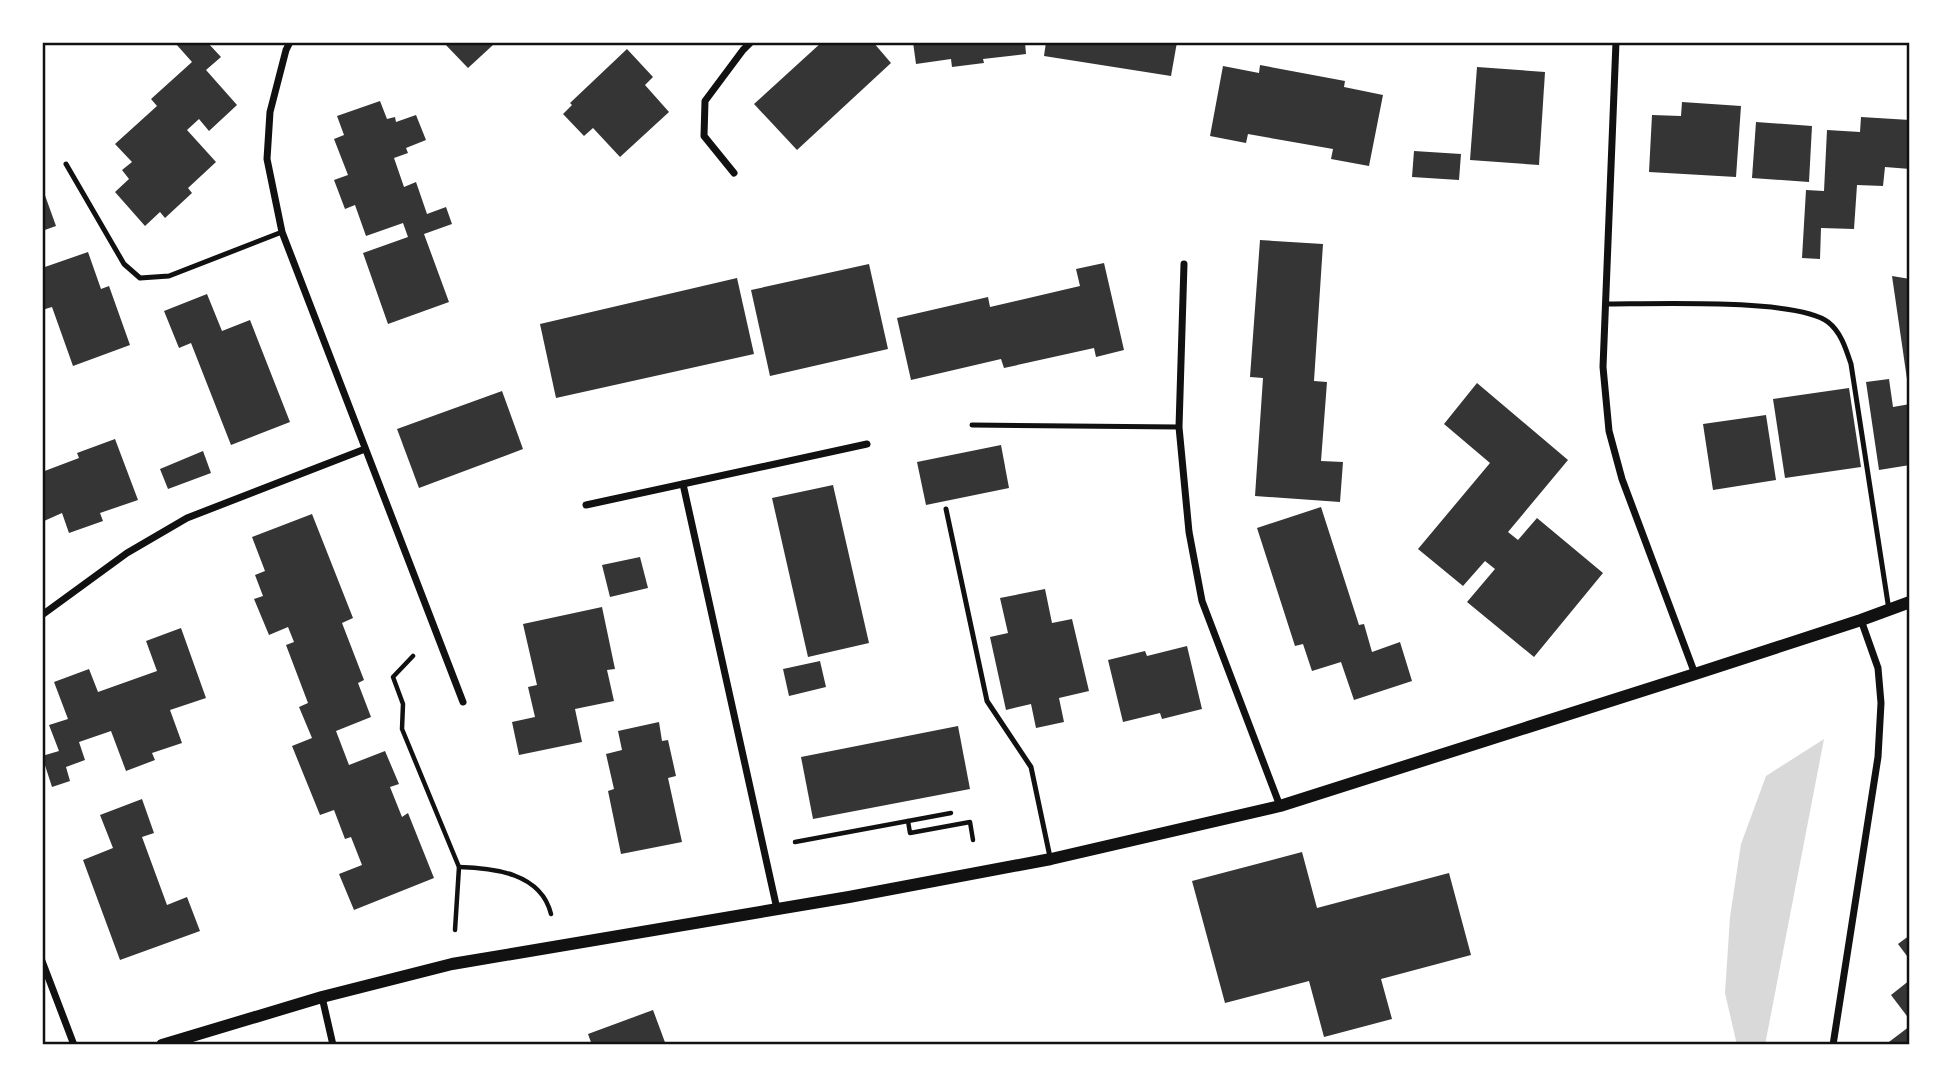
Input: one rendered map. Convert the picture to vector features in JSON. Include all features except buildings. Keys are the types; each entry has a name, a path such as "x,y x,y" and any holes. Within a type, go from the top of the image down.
{"street":[{"path":"290,42 270,113 267,159 282,232 463,702"},
{"path":"734,173 704,136 705,101 751,42"},
{"path":"1616,42 1603,367 1609,431 1622,479 1695,674"},
{"path":"1184,264 1179,427 1189,531 1202,601 1280,806"},
{"path":"586,505 867,444"},
{"path":"42,615 127,552 187,518 365,449"},
{"path":"683,484 777,909"},
{"path":"162,1045 322,997 452,964 1051,859 1280,806 1695,674 1910,602"},
{"path":"1833,1045 1879,744 1881,703 1878,668 1861,620"},
{"path":"42,961 74,1045"},
{"path":"322,997 333,1045"}],"lane":[{"path":"66,164 124,264 140,278 169,275 282,232"},
{"path":"1605,304 1748,305 1810,313 1828,322 1843,341 1851,364 1889,610"},
{"path":"972,425 1179,427"},
{"path":"946,509 987,701 1031,767 1051,859"}],"path":[{"path":"436,632 393,677 402,704 402,729 459,867 455,932"},
{"path":"794,842 951,813"},
{"path":"908,821 910,833 970,822 973,841"},
{"path":"459,867 483,868 512,874 530,883 547,900 551,914"}],"shaded area":[{"path":"1824,739 1765,1045 1737,1045 1725,993 1730,917 1741,844 1766,776"}]}
